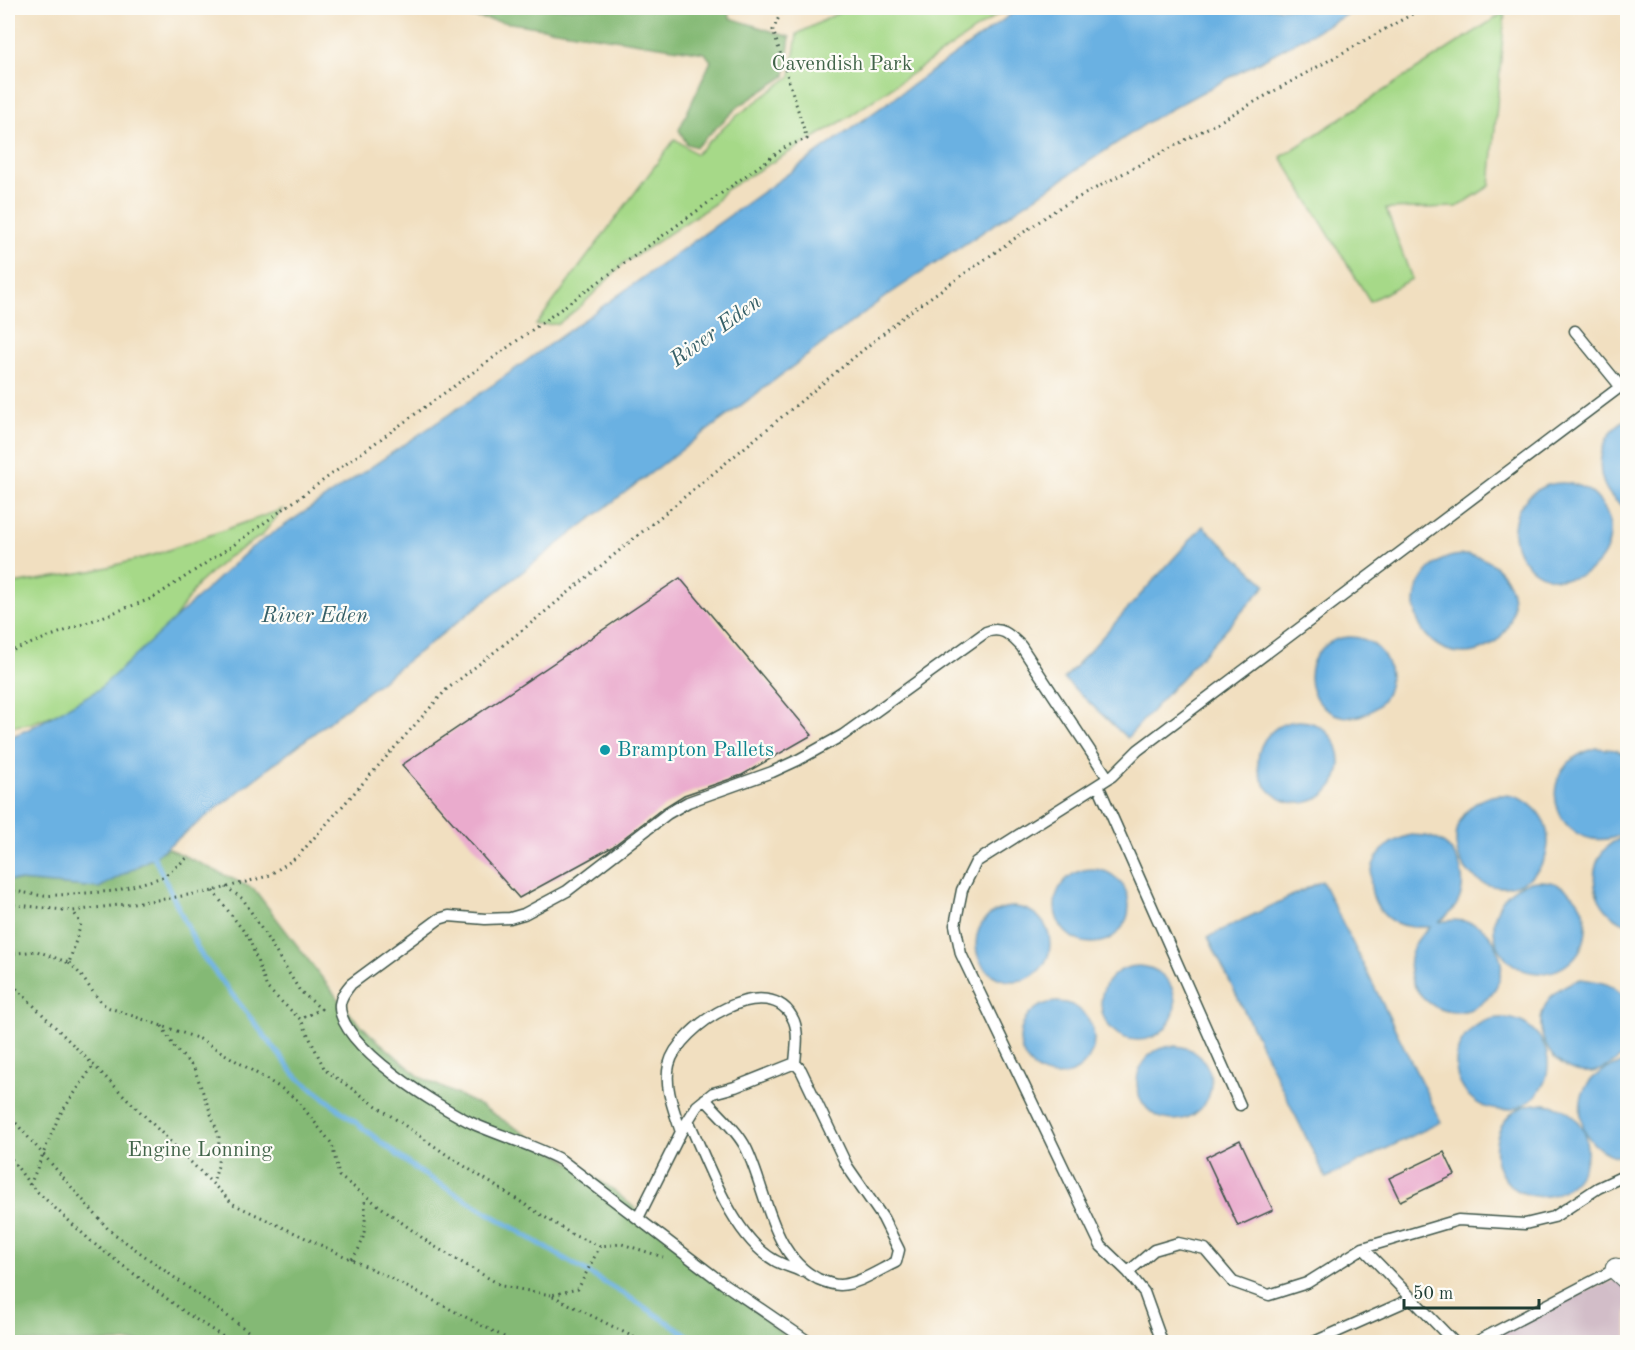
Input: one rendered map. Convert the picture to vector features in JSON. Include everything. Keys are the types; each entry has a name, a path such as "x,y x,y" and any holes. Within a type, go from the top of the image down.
{"lane":[{"path":"1162,1342 1144,1292 1128,1272 1101,1246 961,954 955,925 962,890 976,862 1108,778 1138,750 1624,383 1575,331"},
{"path":"809,1342 724,1284 561,1160 540,1149 475,1124 415,1091 381,1064 360,1043 345,1023 340,1006 343,995 351,984 439,919 449,916 510,918 524,914 567,891 667,814 688,802 798,760 843,735 993,629 1005,632 1021,646 1108,778"},
{"path":"1098,785 1240,1105"},
{"path":"681,1132 667,1080 669,1063 678,1046 708,1019 739,1002 760,998 774,1001 785,1008 794,1021 797,1036 795,1062 847,1166 883,1218 899,1254 896,1262 853,1282 841,1285 828,1284 810,1274 774,1260 739,1225 726,1203 688,1120"},
{"path":"638,1218 681,1132 705,1099 713,1093 735,1087 795,1062"},
{"path":"705,1099 745,1146 778,1235 795,1262 810,1274"},
{"path":"1128,1272 1154,1250 1178,1243 1205,1249 1233,1282 1269,1295 1307,1283 1363,1248 1458,1220 1525,1224 1554,1217 1598,1188 1628,1174"},
{"path":"1363,1248 1455,1342"},
{"path":"1476,1342 1622,1274"},
{"path":"1314,1342 1411,1299"}],"path":[{"path":"8,652 153,598 236,544 787,146 807,139 773,30 783,8"},
{"path":"8,904 73,911 213,891 268,876 297,857 446,690 535,620 908,313 1057,209 1423,8"},
{"path":"8,890 44,896 115,891 164,877 187,858"},
{"path":"226,887 243,898 300,991 321,1009 301,1020"},
{"path":"213,891 249,938 267,988 301,1020 325,1071 450,1157 573,1235 600,1246 622,1244 660,1255 669,1261"},
{"path":"69,963 81,924 73,911"},
{"path":"8,954 38,951 69,963 80,972 96,998 107,1007 200,1039 284,1090 297,1100 332,1144 339,1176 432,1245 502,1286 551,1295 643,1342"},
{"path":"8,980 233,1204 351,1259 514,1342"},
{"path":"161,1025 174,1047 194,1068 219,1136 218,1166 212,1184"},
{"path":"30,1185 59,1116 93,1065"},
{"path":"8,1114 109,1230 263,1342"},
{"path":"8,1154 30,1185 93,1243 186,1313 231,1342"},
{"path":"351,1259 360,1248 365,1233 365,1197"},
{"path":"551,1295 578,1289 600,1246"}],"shaded area":[{"path":"1627,1275 1627,1342 1458,1342"}],"green space":[{"path":"413,8 727,8 730,18 790,37 785,76 739,106 696,147 687,144 679,130 711,61 705,53"},
{"name":"Cavendish Park","path":"848,8 1007,8 844,120 725,190 714,204 623,264 582,305 558,324 536,325 675,139 696,154 734,118 791,76 797,34"},
{"path":"1505,12 1490,186 1457,207 1386,209 1412,279 1370,301 1281,157"},
{"path":"283,509 261,536 228,557 198,584 164,634 119,677 72,708 29,724 8,727 8,585 97,570 157,554"},
{"name":"Engine Lonning","path":"168,848 254,889 349,1013 420,1077 481,1106 611,1188 792,1342 8,1342 8,880 99,888"}],"water":[{"name":"River Eden","path":"1020,8 1359,8 1156,117 885,297 619,497 154,857 99,888 8,880 8,738 29,729 98,690 251,548 494,384"},
{"path":"1627,419 1627,508 1615,500 1607,490 1600,464 1607,438"},
{"path":"1562,483 1580,486 1596,497 1607,513 1610,531 1607,549 1596,565 1580,576 1562,579 1544,576 1528,565 1517,549 1514,531 1517,513 1528,497 1544,486"},
{"path":"1203,526 1266,585 1127,738 1064,679"},
{"path":"1464,555 1474,556 1491,563 1505,577 1512,594 1512,614 1505,631 1491,645 1474,652 1464,653 1454,652 1437,645 1423,631 1416,614 1415,604 1416,594 1423,577 1437,563 1454,556"},
{"path":"1342,637 1358,637 1379,648 1390,669 1390,685 1379,706 1358,717 1342,717 1328,711 1316,699 1310,685 1310,669 1316,655 1328,643"},
{"path":"1299,721 1315,724 1328,733 1337,746 1340,762 1337,778 1328,791 1315,800 1299,803 1283,800 1270,791 1261,778 1258,762 1261,746 1270,733 1283,724"},
{"path":"1596,748 1616,750 1627,756 1627,832 1604,839 1584,837 1568,826 1559,811 1555,793 1560,775 1573,759"},
{"path":"1502,795 1520,798 1535,808 1545,823 1548,841 1545,859 1535,874 1520,884 1502,887 1484,884 1469,874 1459,859 1456,841 1459,823 1469,808 1484,798"},
{"path":"1411,835 1428,836 1439,841 1454,854 1459,863 1462,883 1458,902 1439,922 1462,921 1481,927 1494,941 1498,951 1501,975 1498,983 1492,993 1474,1008 1456,1012 1438,1008 1423,998 1413,982 1409,964 1414,945 1430,927 1407,926 1394,922 1385,916 1373,897 1371,875 1378,855 1392,843"},
{"path":"1628,836 1627,924 1613,916 1603,906 1594,879 1596,865 1602,853 1612,843"},
{"path":"1092,869 1113,875 1123,885 1129,906 1123,927 1113,937 1092,943 1071,937 1061,927 1055,906 1061,885 1071,875"},
{"path":"1322,881 1441,1122 1326,1178 1208,937"},
{"path":"1540,881 1558,884 1573,894 1583,909 1586,927 1583,945 1573,960 1558,970 1540,973 1522,970 1507,960 1497,945 1494,927 1497,909 1507,894 1522,884"},
{"path":"1006,907 1020,907 1034,913 1044,923 1050,937 1050,951 1044,965 1034,975 1020,981 1006,981 992,975 982,965 976,951 976,937 982,923 992,913"},
{"path":"1131,966 1145,966 1159,972 1169,982 1175,996 1175,1010 1169,1024 1159,1034 1145,1040 1131,1040 1117,1034 1107,1024 1101,1010 1101,996 1107,982 1117,972"},
{"path":"1581,979 1601,982 1614,988 1624,997 1628,1011 1628,1044 1625,1052 1607,1067 1587,1072 1569,1068 1554,1058 1544,1042 1541,1024 1545,1006 1558,991"},
{"path":"1050,1002 1064,1002 1078,1008 1088,1018 1094,1032 1094,1046 1088,1060 1078,1070 1064,1076 1050,1076 1036,1070 1026,1060 1020,1046 1020,1032 1026,1018 1036,1008"},
{"path":"1502,1018 1520,1021 1535,1031 1545,1046 1548,1064 1545,1082 1535,1097 1520,1107 1502,1110 1484,1107 1469,1097 1459,1082 1456,1064 1459,1046 1469,1031 1484,1021"},
{"path":"1167,1046 1181,1046 1195,1052 1205,1062 1211,1076 1211,1090 1205,1104 1195,1114 1181,1120 1167,1120 1153,1114 1143,1104 1137,1090 1137,1076 1143,1062 1153,1052"},
{"path":"1620,1064 1627,1065 1627,1157 1614,1156 1603,1151 1585,1132 1580,1108 1585,1089 1590,1081 1608,1068"},
{"path":"1545,1104 1560,1108 1574,1117 1585,1132 1587,1152 1585,1164 1576,1180 1562,1191 1554,1195 1535,1196 1516,1190 1504,1178 1497,1162 1496,1145 1500,1129 1510,1115 1525,1106"}],"building":[{"name":"Brampton Pallets","path":"680,578 812,735 742,775 684,795 612,847 519,898 402,765"},
{"path":"1240,1140 1273,1210 1238,1226 1206,1157"},
{"path":"1444,1152 1455,1175 1400,1201 1389,1178"}],"waterway":[{"path":"154,857 200,953 295,1075 418,1171 632,1299 698,1342"}],"place":[{"name":"Brampton Pallets","path":"605,750"}]}
